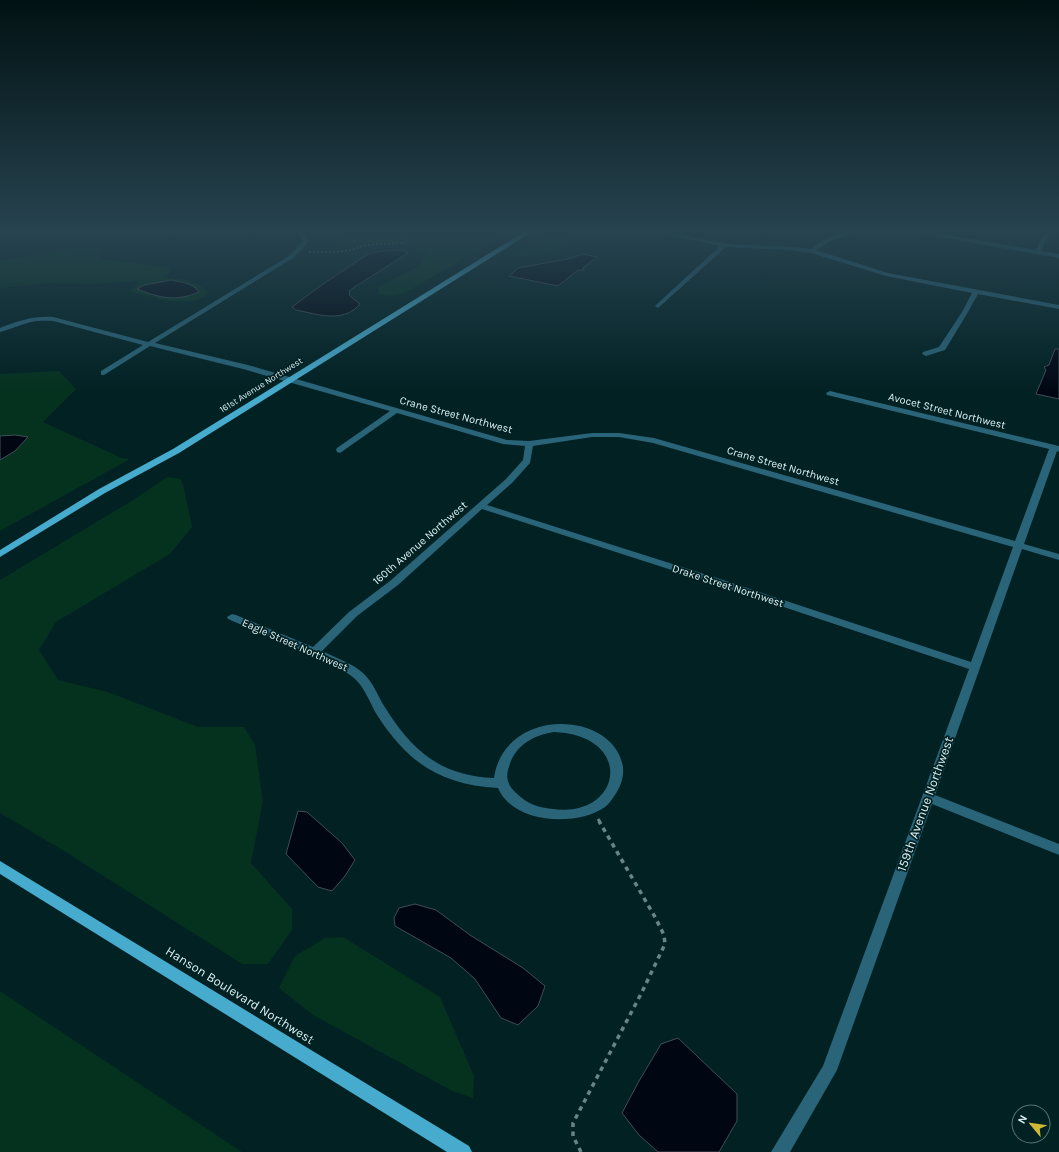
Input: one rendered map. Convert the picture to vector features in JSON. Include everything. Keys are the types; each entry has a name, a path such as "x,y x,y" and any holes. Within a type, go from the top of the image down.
{"main road":[{"name":"161st Avenue Northwest","path":"0,554 102,491 176,451 445,284"},
{"name":"Hanson Boulevard Northwest","path":"0,867 463,1152"}],"street":[{"path":"104,373 248,284"},
{"path":"658,306 682,284"},
{"path":"933,284 1059,307"},
{"path":"926,354 942,348 976,292"},
{"name":"Crane Street Northwest","path":"0,330 17,322 33,318 53,319 107,334 209,357 506,442 529,444 592,435 619,435 654,441 1059,557"},
{"name":"Avocet Street Northwest","path":"830,393 1057,448"},
{"path":"340,450 395,411"},
{"name":"160th Avenue Northwest","path":"315,652 354,614 394,584 509,481 527,461 529,444"},
{"name":"159th Avenue Northwest","path":"780,1152 829,1070 1019,546 1057,448"},
{"name":"Drake Street Northwest","path":"481,506 719,582 975,667"},
{"name":"Eagle Street Northwest","path":"232,617 315,652 354,672 366,683 380,710 396,735 412,753 432,766 467,781 486,784 501,783"},
{"path":"554,728 576,730 596,738 608,747 616,761 617,778 612,791 592,810 578,814 551,815 535,811 520,804 507,793 501,783 500,773 504,761 511,749 521,739 543,730 554,728"},
{"path":"927,797 1059,850"}],"path":[{"path":"580,1152 573,1136 573,1123 642,992 665,944 664,935 655,917 592,810"}],"green space":[{"path":"0,284 41,284 0,288"},
{"path":"138,284 195,284 208,293 199,299 190,301 182,302 164,300 130,291"},
{"path":"385,284 421,284 405,293 389,296 378,294 379,287"},
{"path":"59,371 76,389 43,422 122,458 130,459 0,531 0,374"},
{"path":"167,477 181,479 192,527 170,554 56,622 39,650 58,680 108,692 198,727 244,727 255,745 263,801 251,863 292,909 292,930 268,964 242,964 69,854 0,813 0,580 133,500"},
{"path":"343,937 440,997 474,1076 473,1098 452,1091 313,1015 279,988 295,956 325,938"},
{"path":"0,991 242,1152 0,1152"}],"shaded area":[{"path":"187,284 194,287 199,292 183,297 168,298 153,295 137,289 144,285"},
{"path":"323,284 360,284 350,290 349,295 360,304 346,314 338,316 321,315 296,310 292,307"},
{"path":"547,284 561,284 558,286"},
{"path":"1055,349 1059,349 1059,399 1036,394 1046,370 1044,367 1049,365"},
{"path":"15,435 28,437 15,451 0,460 0,436"},
{"path":"298,811 307,812 342,843 355,860 345,876 332,891 318,887 286,854"},
{"path":"415,904 436,910 470,935 523,968 545,986 538,1006 518,1025 501,1018 475,979 451,958 395,926 394,918 399,908"},
{"path":"678,1038 737,1094 737,1121 719,1152 658,1152 639,1135 622,1113 661,1044"}]}
